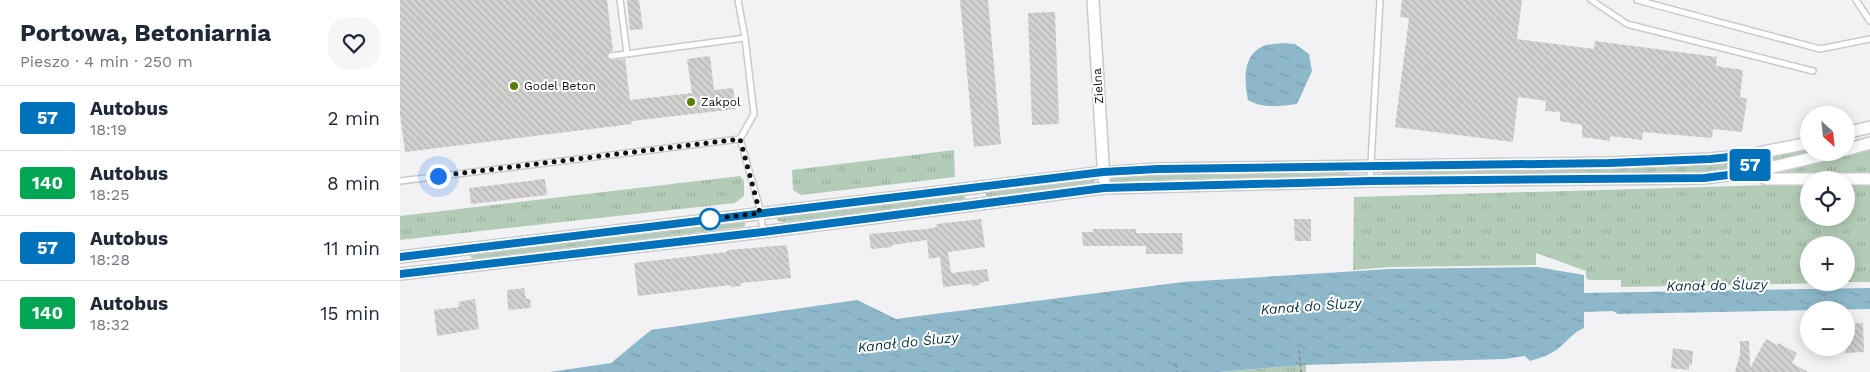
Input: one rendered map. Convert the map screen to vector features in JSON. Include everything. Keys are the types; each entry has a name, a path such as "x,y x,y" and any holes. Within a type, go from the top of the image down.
{"street":[{"name":"Zielna","path":"1093,0 1104,188"},
{"path":"1855,131 1870,127"},
{"path":"1855,147 1870,143"},
{"path":"400,257 1103,172 1158,169 1609,163 1710,159 1748,155 1800,145"},
{"path":"1748,155 1752,172"},
{"path":"400,274 763,232 1104,188 1370,181 1704,178 1752,172 1800,161"},
{"path":"1752,172 1766,179 1870,178"},
{"path":"976,188 977,204"},
{"path":"455,250 457,267"}],"lane":[{"path":"620,0 627,53"},
{"path":"738,0 745,38 754,114 740,139 760,213 763,232"},
{"path":"1370,181 1380,0"},
{"path":"1591,0 1627,24 1813,71"},
{"path":"1637,0 1820,49 1870,39"},
{"path":"1856,0 1870,21"},
{"path":"611,56 745,38"},
{"path":"400,180 740,139"}],"path":[{"path":"1299,350 1301,372"},
{"path":"1176,364 1177,372"}],"green space":[{"path":"954,150 955,177 801,195 793,190 792,170"},
{"path":"1870,150 1870,174 1855,174 1855,171 1800,171 1800,175 1780,175 1778,173 1826,161 1855,161 1855,154"},
{"path":"1800,151 1800,157 1762,165 1757,164 1757,161 1761,158"},
{"path":"1740,162 1744,166 1732,170 1646,174 1383,176 1382,173 1661,167"},
{"path":"1345,172 1349,174 1349,177 1113,183 1109,180 1112,177 1196,174"},
{"path":"740,176 744,181 744,196 735,203 400,240 400,216"},
{"path":"1092,179 1096,183 1092,185 990,198 986,196 986,193 990,191"},
{"path":"1870,182 1870,282 1855,282 1855,236 1800,236 1800,284 1621,287 1621,280 1589,280 1586,278 1586,271 1536,253 1536,265 1390,267 1353,270 1354,197 1800,184 1800,226 1855,226 1855,183"},
{"path":"961,194 965,199 960,202 784,222 777,219 784,216"},
{"path":"742,221 745,223 745,226 742,227 474,260 470,256 472,254"},
{"path":"1306,365 1306,372 1217,372"}],"water":[{"path":"1295,44 1309,54 1312,71 1297,104 1266,106 1248,100 1246,68 1252,54 1266,45"},
{"name":"Kanał do Śluzy","path":"1537,267 1584,275 1584,293 1800,289 1800,291 1855,291 1855,288 1870,288 1870,309 1855,309 1855,301 1800,301 1800,310 1618,314 1613,311 1584,312 1584,328 1556,350 1530,361 1525,356 1504,359 1306,365 1217,372 550,372 611,363 651,330 857,300 896,319 1183,282 1390,269"}],"building":[{"name":"Godel Beton","path":"400,0 607,0 613,51 608,53 607,57 611,60 625,59 630,100 692,93 687,59 710,56 714,90 733,88 736,109 405,152 400,114"},
{"path":"627,0 639,0 643,29 630,30"},
{"path":"960,0 988,0 1001,144 974,147"},
{"path":"1402,0 1522,0 1517,39 1594,49 1595,41 1717,57 1716,66 1743,70 1740,97 1747,99 1742,132 1713,129 1712,138 1643,132 1642,140 1610,136 1610,141 1582,137 1582,125 1560,121 1560,112 1545,111 1546,101 1518,97 1513,142 1395,127 1409,18 1400,17"},
{"path":"1055,12 1059,124 1032,125 1028,13"},
{"path":"545,179 547,195 471,204 469,188"},
{"path":"981,219 985,247 948,252 951,273 987,269 989,281 980,283 980,285 943,287 940,257 929,259 927,240 871,249 869,234 926,229 937,227 936,224"},
{"path":"1294,219 1311,219 1311,241 1295,241"},
{"path":"1093,229 1136,229 1136,233 1182,233 1183,254 1146,254 1146,246 1083,246 1082,232 1093,232"},
{"path":"787,245 791,278 741,283 741,286 731,287 731,285 638,296 634,263 727,252 727,250"},
{"path":"524,288 526,299 530,299 531,308 508,310 507,290"},
{"path":"475,299 479,329 437,336 434,310 459,307 458,302"},
{"path":"1855,323 1863,323 1864,352 1855,352"},
{"path":"1766,339 1797,353 1792,363 1808,372 1735,372 1740,354 1740,341 1749,341 1750,368"},
{"path":"1673,348 1693,351 1692,365 1689,365 1689,370 1671,368"}],"bus line":[{"name":"57","path":"400,257 1103,172 1158,169 1609,163 1710,159 1748,155 1752,172 1704,178 1370,181 1104,188 763,232 400,274"}],"place":[{"name":"Godel Beton","path":"514,86"},
{"name":"Zakpol","path":"691,102"}],"route":[{"path":"438,176 740,139 760,213 703,220 710,219"}]}
